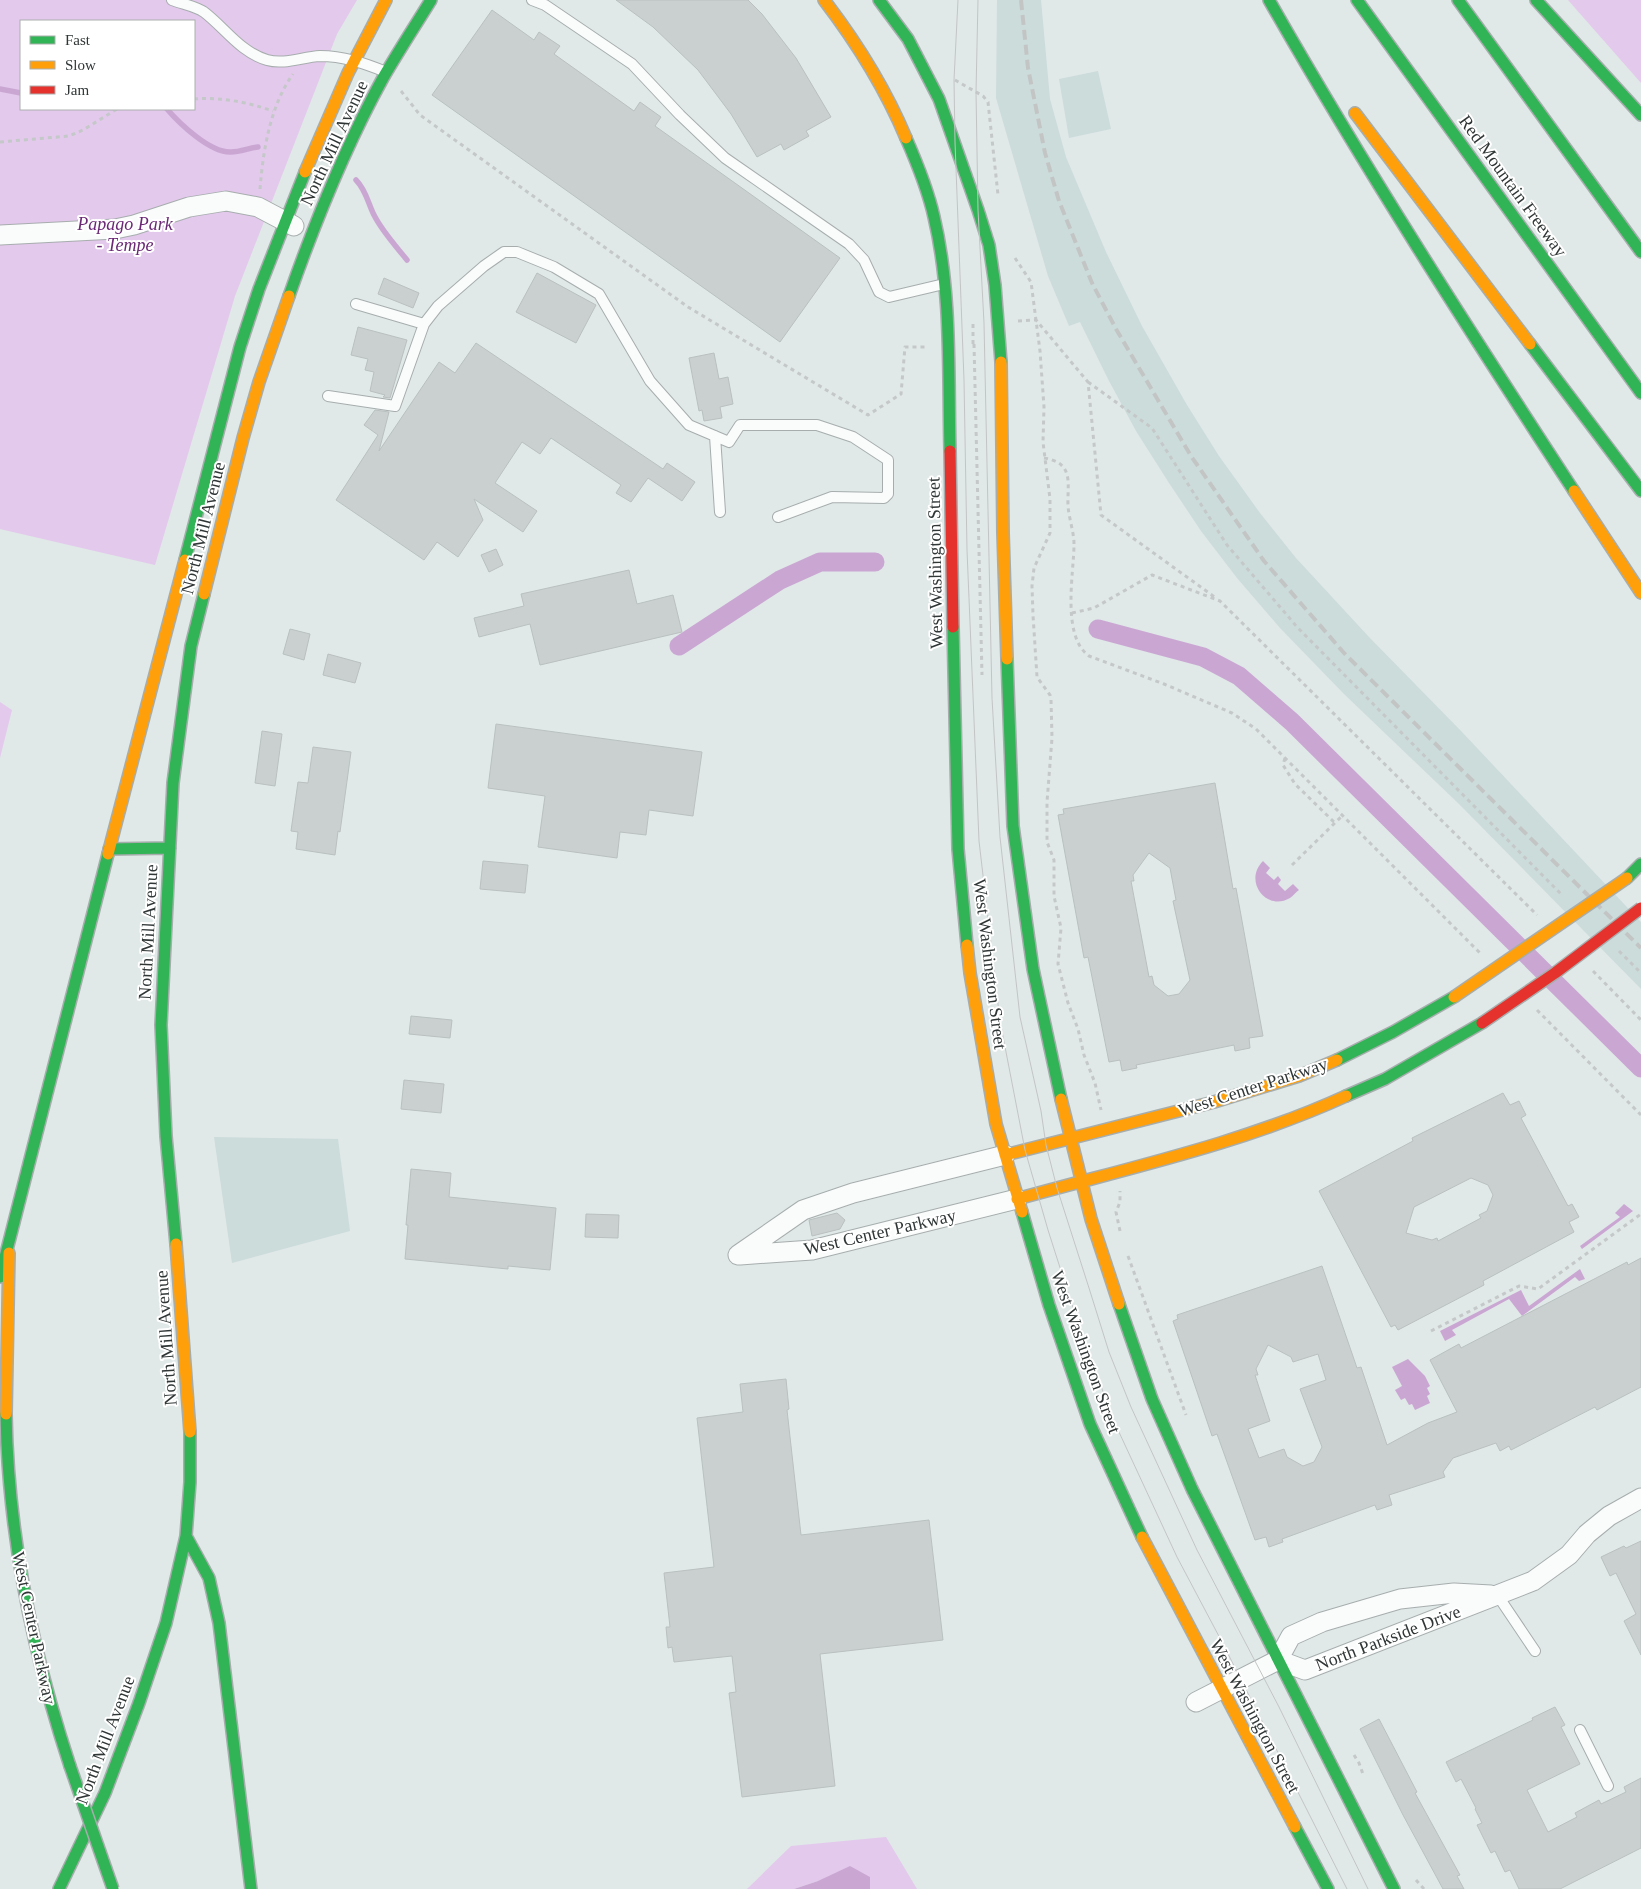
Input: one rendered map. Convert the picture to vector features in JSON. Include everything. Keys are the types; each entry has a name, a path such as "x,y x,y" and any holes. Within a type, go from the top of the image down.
{"main road":[{"name":"North Mill Avenue","path":"0,1277 109,849 240,348 259,289 305,172 354,60 386,0"},
{"name":"North Mill Avenue","path":"59,1889 105,1793 139,1703 166,1623 186,1536 190,1482 190,1423 166,1136 161,1025 173,783 191,646 243,438 259,382 312,233 352,140 386,72 431,0"},
{"name":"West Washington Street","path":"824,0 862,51 890,103 913,153 936,223 944,284 948,345 958,849 970,974 996,1124 1049,1304 1090,1424 1146,1545 1328,1889"},
{"path":"879,0 908,39 938,99 967,176 989,245 995,285 1001,368 1003,533 1013,826 1033,969 1081,1181 1109,1277 1152,1399 1192,1489 1394,1889"},
{"path":"1269,0 1301,56 1459,313 1641,593"},
{"path":"1275,0 1316,59"},
{"name":"Red Mountain Freeway","path":"1357,0 1641,393"},
{"path":"1458,0 1641,252"},
{"path":"1536,0 1641,115"},
{"path":"1350,106 1641,491"},
{"path":"109,849 170,848"},
{"path":"1627,878 1641,864"},
{"name":"West Center Parkway","path":"1005,1155 1222,1100 1329,1064 1398,1030 1454,996 1641,870"},
{"name":"West Center Parkway","path":"1017,1199 1215,1146 1316,1110 1419,1061 1482,1023 1555,973 1641,908"},
{"name":"West Center Parkway","path":"10,1237 5,1399 8,1472 23,1586 37,1654 54,1718 113,1889"},
{"path":"186,1536 209,1578 219,1623 251,1889"}],"street":[{"path":"0,235 115,229 134,225 189,207 226,201 258,207 285,223 312,233"},
{"name":"West Center Parkway","path":"1005,1155 853,1193 803,1210 738,1255 812,1250 1017,1199"},
{"name":"North Parkside Drive","path":"1498,1596 1454,1593 1400,1599 1353,1612 1322,1622 1291,1636 1278,1660 1305,1670 1498,1596 1541,1576 1569,1555 1587,1534 1609,1516 1641,1498"},
{"path":"1196,1702 1278,1660"}],"lane":[{"path":"172,0 202,11 255,56 270,61 286,62 321,56 354,60 386,72"},
{"path":"532,0 545,5 632,64 680,115 725,158 849,244 864,260 879,292 889,297 944,284"},
{"path":"328,396 395,406 424,324 438,306 484,266 504,252 517,252 554,267 599,294 650,381 689,425 729,442 740,425 817,425 853,437 888,460 888,494 884,498 832,497 778,517"},
{"path":"356,304 424,324"},
{"path":"715,436 720,512"},
{"path":"1498,1596 1535,1652"},
{"path":"1580,1730 1608,1786"}],"path":[{"path":"260,181 273,111 284,86 305,58"},
{"path":"386,72 420,115 688,307 868,415 901,394 905,347 933,346"},
{"path":"948,76 983,96 988,102 998,196"},
{"path":"195,99 211,98 236,101 273,111"},
{"path":"0,142 69,136 83,130 115,110"},
{"path":"1013,256 1030,282 1036,320 1044,407 1044,458 1050,499 1050,533 1034,568 1032,586 1037,677 1050,695 1051,700 1052,738 1047,802 1047,842 1054,860 1054,896 1061,928 1058,964 1084,1055 1095,1083 1101,1110"},
{"path":"1010,321 1036,320"},
{"path":"1036,320 1088,382 1152,428 1227,544 1298,628 1566,898"},
{"path":"978,323 973,323 982,675"},
{"path":"968,344 974,344"},
{"path":"1088,382 1101,515 1220,601 1538,916"},
{"path":"1044,458 1051,459 1061,465 1067,472 1069,479 1068,507 1074,542 1070,593 1074,627 1080,648 1088,656 1164,684 1232,713 1256,729 1482,955"},
{"path":"1072,613 1094,608 1152,575 1220,601"},
{"path":"1285,758 1283,765 1295,784 1335,823"},
{"path":"1292,864 1343,815"},
{"path":"1614,946 1641,973"},
{"path":"1586,964 1641,1020"},
{"path":"1532,1004 1641,1115"},
{"path":"1121,1188 1120,1202 1116,1212 1121,1235"},
{"path":"1430,1331 1519,1286 1538,1289 1641,1214"},
{"path":"1126,1251 1189,1422"},
{"path":"1353,1755 1359,1763 1365,1780"},
{"path":"1412,1873 1416,1881 1424,1889"}],"shaded area":[{"path":"997,0 1041,0 1050,99 1066,157 1106,252 1142,326 1187,405 1219,456 1260,513 1296,558 1641,922 1641,989 1459,804 1344,694 1280,628 1237,578 1201,531 1169,483 1136,431 1080,322 1069,326 1048,276 996,98"},
{"path":"1098,71 1111,129 1069,138 1059,79"},
{"path":"1263,861 1270,868 1266,873 1274,880 1278,876 1281,880 1278,884 1285,891 1293,884 1299,890 1290,898 1281,901 1273,901 1266,898 1256,885 1255,877 1257,869"},
{"path":"214,1137 338,1139 350,1231 232,1263"},
{"path":"1624,1204 1633,1211 1582,1249 1580,1246 1620,1217 1615,1213"},
{"path":"1580,1269 1585,1279 1579,1281 1575,1277 1522,1316 1509,1299 1452,1330 1456,1335 1445,1341 1440,1331 1521,1290 1529,1306"},
{"path":"1408,1359 1425,1376 1430,1386 1427,1388 1430,1394 1427,1396 1430,1403 1415,1410 1412,1404 1409,1405 1405,1398 1401,1400 1395,1390 1402,1386 1392,1367"},
{"path":"850,1866 870,1877 870,1889 794,1889 818,1881"}],"green space":[{"name":"Papago Park - Tempe","path":"0,0 357,0 337,34 235,296 155,565 0,529"},
{"path":"1568,0 1641,0 1641,83"},
{"path":"0,702 12,710 0,758"},
{"path":"886,1837 917,1889 870,1889 869,1877 818,1881 794,1889 747,1889 791,1846"}],"building":[{"path":"616,0 748,0 762,14 796,58 831,117 806,131 809,136 784,150 781,144 757,157 731,114 698,70 653,27"},
{"path":"492,10 534,40 539,32 560,46 554,54 634,111 640,102 661,117 655,126 840,258 780,342 432,95"},
{"path":"537,273 596,305 576,343 516,312"},
{"path":"384,278 419,293 413,308 378,294"},
{"path":"358,327 407,340 390,398 370,391 374,372 365,370 368,359 351,355"},
{"path":"476,343 663,469 667,463 695,482 682,501 648,478 631,502 616,493 621,485 551,438 540,454 522,442 495,483 537,511 523,532 474,499 483,520 458,557 437,542 424,560 336,500 378,435 364,425 375,410 389,412 379,451 439,362 455,373"},
{"path":"714,353 719,379 728,377 733,404 720,407 722,418 704,421 702,410 699,411 689,358"},
{"path":"496,549 503,565 489,572 481,555"},
{"path":"629,570 637,604 673,595 682,632 540,665 530,624 479,637 474,618 524,606 521,594"},
{"path":"290,629 310,634 304,660 283,654"},
{"path":"328,654 361,663 355,683 323,675"},
{"path":"496,724 702,752 693,816 649,810 646,835 620,832 617,858 538,847 545,796 488,788"},
{"path":"262,731 282,734 275,786 255,783"},
{"path":"313,747 351,752 335,855 296,849 298,832 291,831 298,782 308,783"},
{"path":"1215,783 1233,889 1236,888 1263,1036 1249,1038 1250,1048 1235,1051 1234,1045 1136,1065 1137,1068 1122,1071 1120,1060 1109,1062 1088,957 1084,958 1058,815 1064,814 1063,809","holes":["1149,853 1170,868 1176,900 1173,901 1190,980 1179,994 1168,996 1154,985 1152,976 1149,977 1131,881 1134,881 1133,875"]},
{"path":"483,861 528,865 525,893 480,889"},
{"path":"411,1016 452,1020 450,1038 409,1034"},
{"path":"404,1080 444,1084 441,1113 401,1109"},
{"path":"1503,1093 1510,1105 1519,1101 1526,1115 1521,1118 1568,1206 1572,1204 1579,1217 1569,1222 1574,1232 1483,1281 1484,1285 1398,1330 1395,1325 1391,1327 1319,1191 1413,1141 1412,1138","holes":["1471,1178 1488,1185 1493,1195 1487,1211 1479,1215 1481,1218 1438,1241 1437,1238 1432,1240 1406,1233 1414,1207"]},
{"path":"411,1169 451,1173 449,1197 556,1208 550,1270 508,1266 508,1269 405,1259"},
{"path":"837,1213 845,1220 840,1229 812,1236 809,1220"},
{"path":"586,1214 619,1215 618,1238 585,1237"},
{"path":"1641,1258 1641,1387 1597,1410 1595,1407 1511,1450 1509,1446 1500,1451 1496,1443 1453,1458 1443,1472 1445,1477 1389,1495 1392,1505 1377,1510 1375,1505 1282,1539 1283,1542 1269,1547 1266,1537 1255,1540 1217,1434 1212,1436 1173,1321 1178,1319 1177,1315 1322,1266 1357,1368 1361,1367 1387,1445 1428,1423 1457,1412 1430,1360 1459,1344 1461,1348 1627,1262 1628,1265","holes":["1268,1345 1291,1357 1293,1362 1318,1354 1326,1380 1300,1389 1322,1447 1314,1462 1303,1466 1287,1457 1284,1449 1259,1458 1248,1429 1270,1421 1255,1375 1258,1375 1256,1369"]},
{"path":"786,1379 789,1409 787,1410 801,1535 929,1520 943,1640 820,1654 835,1786 742,1797 729,1693 736,1692 732,1656 674,1662 672,1647 668,1648 666,1627 670,1627 664,1573 714,1567 697,1418 743,1412 740,1384"},
{"path":"1641,1541 1641,1655 1624,1621 1636,1614 1616,1573 1610,1576 1601,1557 1624,1546 1626,1548"},
{"path":"1555,1707 1565,1725 1561,1727 1580,1764 1527,1790 1548,1832 1577,1817 1575,1813 1599,1800 1601,1804 1626,1792 1624,1787 1641,1778 1641,1848 1560,1889 1519,1889 1510,1870 1505,1872 1495,1851 1491,1853 1477,1825 1482,1823 1476,1808 1461,1779 1456,1782 1446,1762 1533,1720 1532,1718"},
{"path":"1379,1719 1417,1792 1415,1793 1460,1875 1457,1876 1464,1889 1443,1889 1360,1729"}],"waterway":[{"path":"0,89 20,93"},
{"path":"168,110 187,129 214,148 231,152 258,147"},
{"path":"356,180 365,192 381,227 407,260"},
{"path":"679,646 780,580 820,562 875,562"},
{"path":"1098,629 1203,657 1239,676 1292,722 1641,1068"}],"tram line":[{"path":"958,0 954,80 955,142 964,380 967,550 979,841 1000,1021 1025,1150 1070,1299 1112,1417 1177,1557 1347,1889"},
{"path":"978,0 976,92 978,210 984,323 992,698 1000,837 1020,1017 1041,1111 1046,1145 1057,1188 1109,1352 1131,1407 1197,1550 1279,1707 1368,1889"}],"railway":[{"path":"1021,0 1028,68 1045,153 1059,201 1092,283 1116,329 1191,456 1264,561 1344,653 1641,948"}],"traffic: fast":[{"path":"289,296 309,240 343,158 383,78 431,0"},
{"path":"879,0 908,39 939,99 978,210 989,245 995,285 1001,362"},
{"path":"1269,0 1342,125 1456,309 1574,491"},
{"path":"1357,0 1641,393"},
{"path":"1458,0 1641,252"},
{"path":"1536,0 1641,115"},
{"path":"906,138 929,197 940,246 948,334 950,451"},
{"path":"185,560 240,347 259,289 305,172"},
{"path":"1530,344 1641,491"},
{"path":"176,1244 166,1136 161,1025 173,783 191,646 204,594"},
{"path":"953,627 958,849 967,945"},
{"path":"1007,659 1013,826 1033,969 1061,1099"},
{"path":"109,849 170,848"},
{"path":"0,1277 108,854"},
{"path":"1627,878 1641,864"},
{"path":"1337,1060 1393,1032 1454,997"},
{"path":"1346,1096 1385,1079 1482,1023"},
{"path":"1022,1212 1049,1305 1090,1424 1142,1537"},
{"path":"1119,1304 1152,1399 1192,1489 1394,1889"},
{"path":"6,1414 12,1504 24,1592 44,1680 70,1766"},
{"path":"59,1889 105,1793 139,1703 166,1623 186,1536 190,1482 190,1432"},
{"path":"186,1536 209,1578 219,1623 251,1889"},
{"path":"70,1766 113,1889"},
{"path":"1295,1827 1328,1889"}],"traffic: slow":[{"path":"305,172 348,73 386,0"},
{"path":"824,0 870,66 906,138"},
{"path":"1355,113 1530,344"},
{"path":"204,594 243,438 259,382 289,296"},
{"path":"1001,362 1007,659"},
{"path":"1574,491 1641,593"},
{"path":"108,854 185,560"},
{"path":"1454,997 1627,878"},
{"path":"967,945 970,973 996,1124 1022,1212"},
{"path":"1005,1155 1214,1102 1299,1076 1337,1060"},
{"path":"1017,1199 1225,1142 1306,1113 1346,1096"},
{"path":"1061,1099 1091,1219 1119,1304"},
{"path":"176,1244 190,1432"},
{"path":"6,1414 9,1253"},
{"path":"1142,1537 1295,1827"}],"traffic: jam":[{"path":"950,451 953,627"},
{"path":"1482,1023 1555,973 1641,908"}]}
